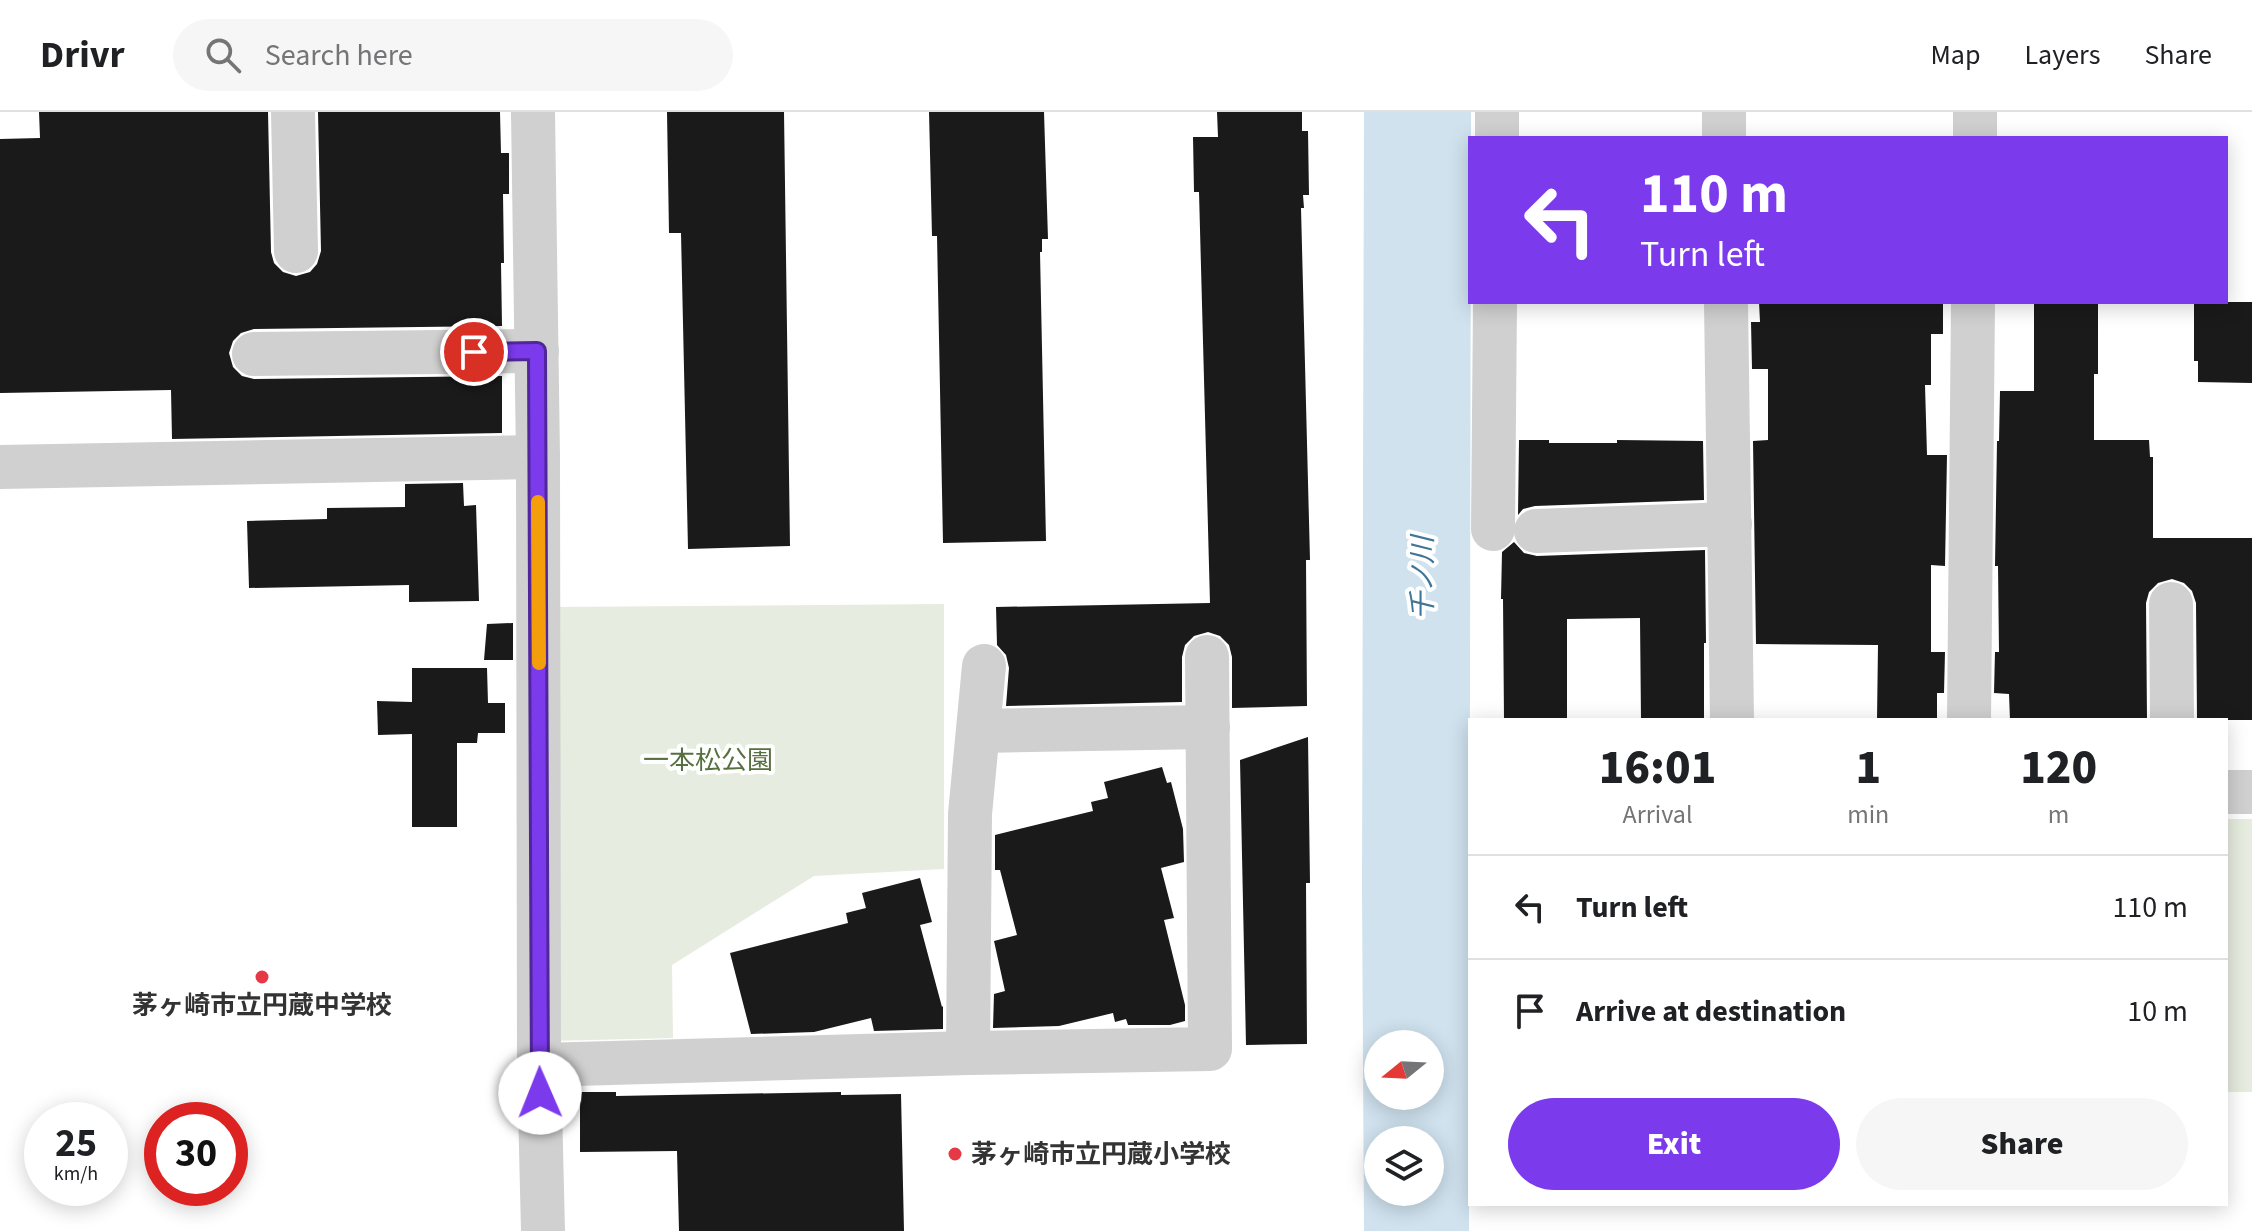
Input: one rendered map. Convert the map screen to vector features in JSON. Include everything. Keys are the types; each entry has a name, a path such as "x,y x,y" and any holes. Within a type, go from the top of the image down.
{"street":[{"path":"293,112 296,251"},
{"path":"533,112 538,457 539,1065 543,1231"},
{"path":"1497,112 1497,136"},
{"path":"1724,112 1724,136"},
{"path":"1975,112 1975,136"},
{"path":"1493,529 1495,304"},
{"path":"1726,304 1732,718"},
{"path":"1969,718 1973,304"},
{"path":"254,354 537,351"},
{"path":"0,467 538,457"},
{"path":"1536,531 1730,524"},
{"path":"2171,604 2172,718"},
{"path":"539,1065 1210,1049 1207,657"},
{"path":"968,1053 970,814 984,666"},
{"path":"980,731 1208,727"},
{"path":"2228,792 2252,792"}],"green space":[{"name":"一本松公園","path":"944,604 944,869 814,876 672,965 673,1038 549,1041 552,607"},
{"path":"2228,819 2252,819 2252,1092 2228,1092"}],"water":[{"name":"千ノ川","path":"1364,112 1471,112 1471,136 1468,136 1468,304 1471,304 1469,1231 1364,1231 1362,888"}],"building":[{"path":"39,112 268,112 271,252 274,263 283,272 296,276 310,272 317,264 321,251 318,112 500,112 501,153 509,153 509,194 503,194 502,326 254,329 241,333 233,341 229,353 233,367 242,376 254,379 502,376 502,433 172,439 171,390 0,393 0,139 40,138"},
{"path":"667,112 784,112 790,546 688,549 681,233 669,233"},
{"path":"929,112 1044,112 1048,239 1042,239 1040,252 1046,541 943,543 937,236 932,236"},
{"path":"1217,112 1302,112 1302,131 1308,131 1309,195 1303,195 1304,208 1301,208 1310,560 1306,560 1307,706 1232,708 1232,657 1229,645 1220,636 1208,632 1194,636 1185,645 1182,702 1006,706 1009,668 1006,655 997,645 996,607 1210,603 1199,192 1194,192 1193,137 1218,137"},
{"path":"2252,302 2252,383 2198,382 2198,361 2194,361 2194,304"},
{"path":"1759,304 1943,304 1943,334 1931,334 1931,385 1925,385 1927,455 1947,455 1945,566 1931,565 1931,652 1945,652 1944,693 1937,693 1937,718 1877,718 1878,645 1756,644 1753,441 1768,440 1768,369 1752,369 1751,322 1760,322"},
{"path":"2034,304 2098,304 2094,440 2149,440 2150,457 2153,457 2153,538 2252,538 2252,720 2197,718 2196,603 2192,591 2184,583 2172,579 2158,583 2149,592 2146,603 2147,718 2010,718 2009,694 1994,693 1995,652 1999,652 1998,566 1995,566 2000,391 2034,391"},
{"path":"1519,440 1549,440 1549,443 1703,441 1704,500 1535,506 1523,509 1518,515"},
{"path":"463,483 464,506 476,505 479,601 409,602 409,585 249,588 247,521 327,519 327,508 405,507 405,484"},
{"path":"1514,542 1524,553 1537,556 1705,550 1704,718 1641,718 1640,618 1567,619 1567,718 1504,718 1502,552"},
{"path":"513,623 513,660 484,660 487,624"},
{"path":"412,668 487,668 488,703 505,703 505,733 478,733 477,743 457,743 457,827 412,827 412,734 378,735 377,701 412,702"},
{"path":"1308,737 1310,883 1306,883 1307,1044 1246,1045 1240,760"},
{"path":"1162,767 1167,783 1171,782 1183,829 1184,862 1161,868 1174,918 1164,920 1185,1005 1185,1021 1170,1025 1128,1025 1126,1019 1115,1022 1113,1013 1059,1026 993,1028 994,994 1005,991 994,941 1017,935 1000,870 995,870 995,835 1093,811 1091,802 1108,798 1104,782"},
{"path":"920,878 932,922 920,925 943,1006 943,1029 874,1031 871,1018 814,1032 751,1034 730,953 848,923 846,913 866,908 862,893"},
{"path":"580,1092 616,1092 616,1096 841,1092 841,1095 901,1094 904,1231 679,1231 677,1151 580,1152"}],"slow traffic":[{"path":"538,502 539,663"}],"place":[{"name":"茅ヶ崎市立円蔵中学校","path":"262,977"},
{"name":"茅ヶ崎市立円蔵小学校","path":"955,1154"}],"route":[{"path":"474,352 537,351 540,1093"}]}
